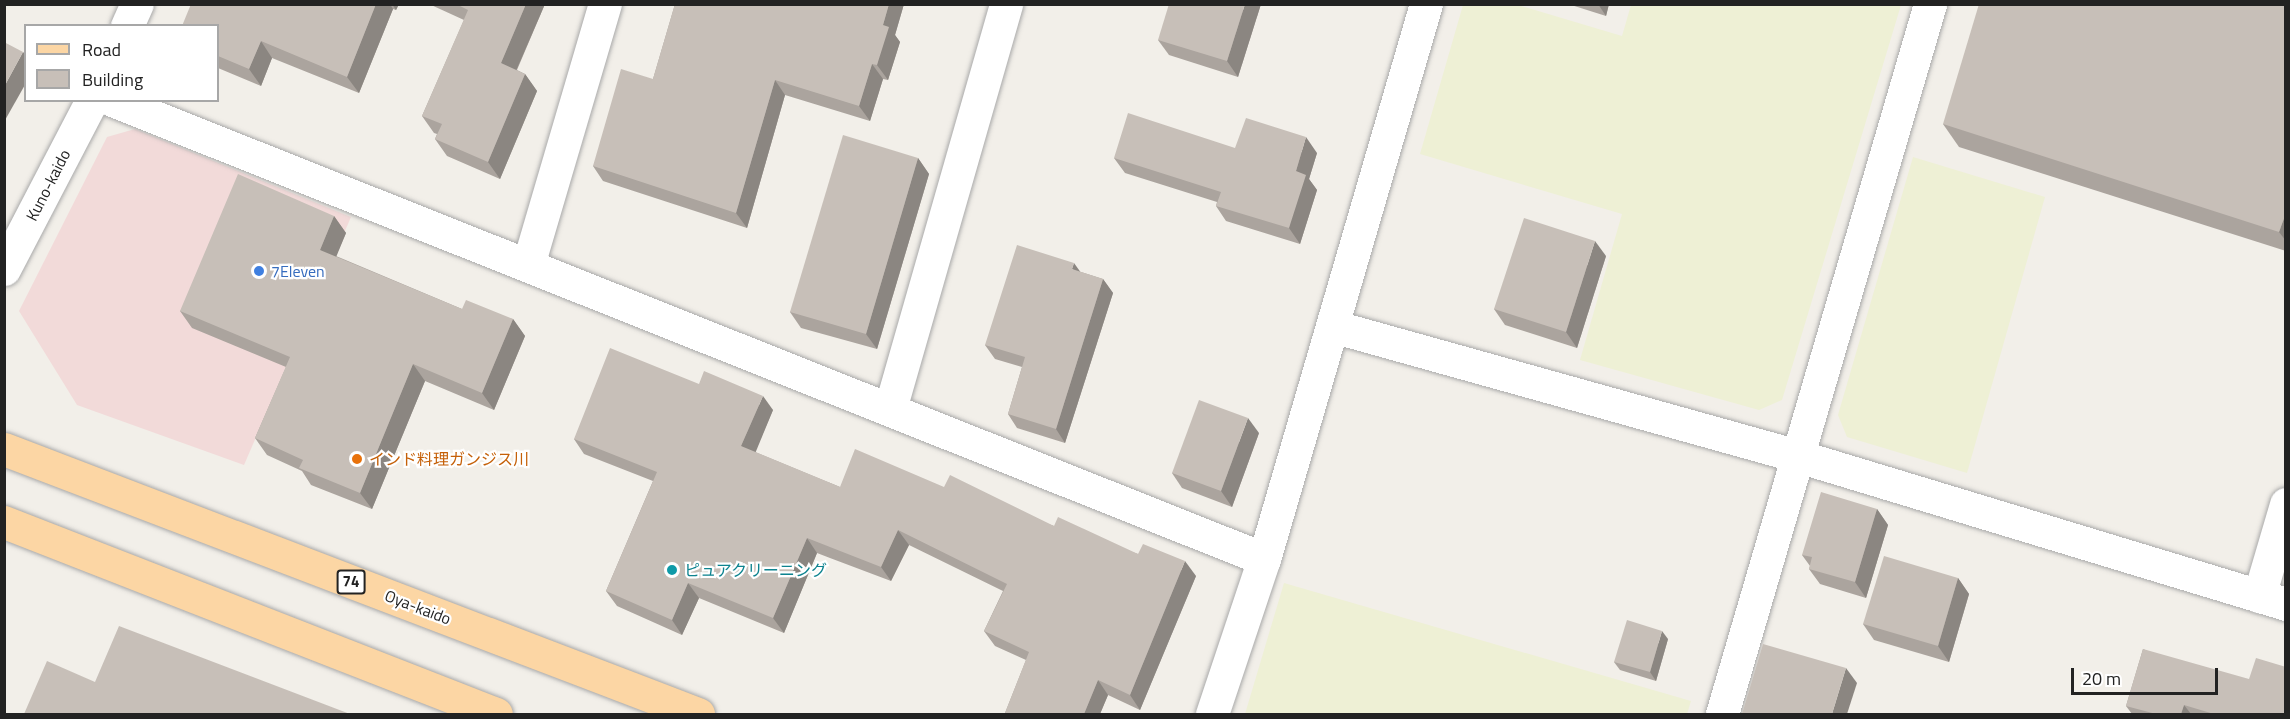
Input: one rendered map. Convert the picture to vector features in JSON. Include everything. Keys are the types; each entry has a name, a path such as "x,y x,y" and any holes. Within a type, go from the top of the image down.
{"main road":[{"name":"Oya-kaido","path":"4,449 698,714"},
{"path":"4,522 496,714"}],"street":[{"path":"128,24 137,4"},
{"path":"528,266 605,4"},
{"path":"890,409 1006,4"},
{"path":"1212,714 1264,559 1426,4"},
{"path":"1722,714 1930,4"},
{"name":"Kuno-kaido","path":"4,269 91,102"},
{"path":"117,102 1264,559"},
{"path":"1332,326 1798,456 2272,600 2286,504"}],"shaded area":[{"path":"135,129 351,217 244,465 77,405 19,311 107,137"}],"green space":[{"path":"1463,5 1518,5 1622,36 1631,5 1901,5 1782,400 1759,410 1580,360 1622,214 1420,154"},
{"path":"1913,157 2045,197 1967,473 1847,437 1838,415"},
{"path":"1284,583 1691,701 1687,714 1245,714"}],"building":[{"path":"191,4 376,4 347,77 261,41 249,69 219,56 219,24 183,24"},
{"path":"456,4 526,4 501,63 525,74 488,162 435,139 442,124 422,116 468,10"},
{"path":"675,4 889,4 883,25 889,27 877,65 872,64 859,106 775,80 736,213 593,166 621,69 653,79"},
{"path":"1169,4 1245,4 1227,61 1158,40"},
{"path":"1979,4 2286,4 2286,213 2279,232 1943,124"},
{"path":"4,42 23,52 4,87"},
{"path":"1128,113 1235,148 1246,118 1306,137 1296,171 1306,175 1289,228 1216,206 1221,192 1114,158"},
{"path":"843,135 918,158 866,334 790,312"},
{"path":"238,174 334,216 320,250 462,309 466,300 513,319 482,393 413,364 360,493 299,468 303,460 255,438 290,357 180,311"},
{"path":"1524,218 1595,241 1566,332 1494,309"},
{"path":"1017,245 1074,263 1072,269 1103,279 1056,429 1008,414 1025,357 985,345"},
{"path":"610,348 699,384 704,371 763,396 741,446 840,487 855,449 944,487 950,475 1054,526 1058,517 1138,554 1143,544 1185,561 1130,695 1098,680 1084,714 1005,713 1029,652 984,631 1007,584 898,530 881,567 807,538 773,618 688,583 672,620 606,591 657,472 574,439"},
{"path":"1199,400 1248,418 1221,491 1172,473"},
{"path":"1821,492 1877,509 1855,582 1809,569 1812,557 1802,555"},
{"path":"1884,556 1958,578 1938,646 1863,624"},
{"path":"1627,620 1662,631 1650,672 1614,662"},
{"path":"119,626 350,714 24,714 47,661 95,682"},
{"path":"1763,644 1846,668 1832,714 1742,714"},
{"path":"2143,649 2249,679 2256,658 2286,667 2286,714 2214,714 2184,705 2181,714 2156,714 2126,706"}],"place":[{"name":"7Eleven","path":"259,271"},
{"name":"インド料理ガンジス川","path":"357,459"},
{"name":"ピュアクリーニング","path":"672,570"}]}
